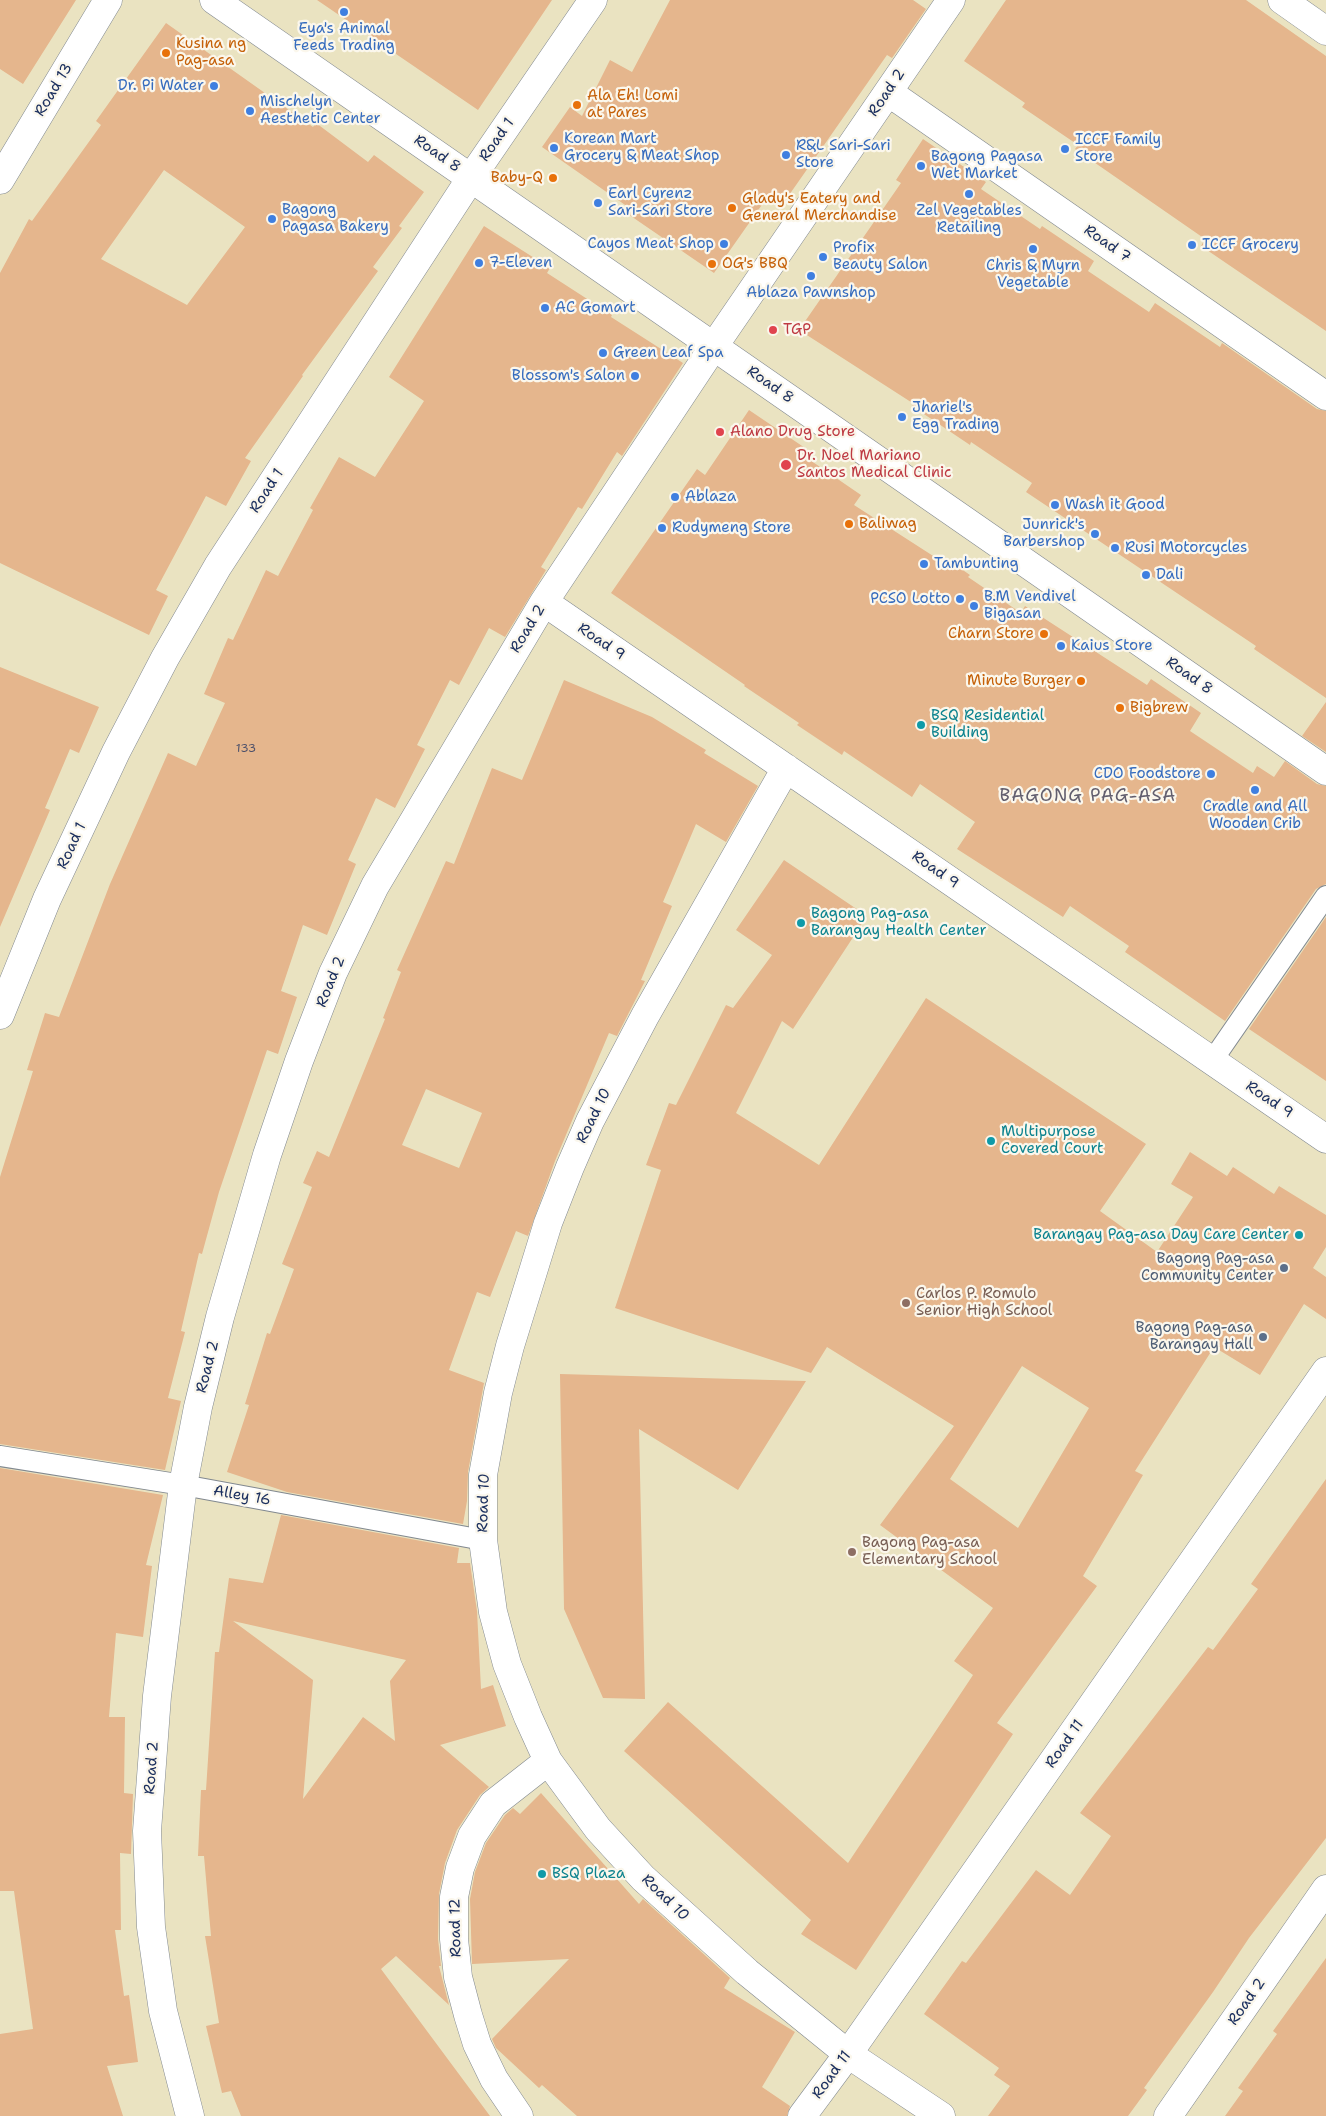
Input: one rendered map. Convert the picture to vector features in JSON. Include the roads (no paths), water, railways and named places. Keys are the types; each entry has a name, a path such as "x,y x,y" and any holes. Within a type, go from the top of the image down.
{"street":[{"name":"Road 13","path":"0,180 108,0"},
{"name":"Road 8","path":"214,0 1326,771"},
{"name":"Road 1","path":"0,1016 47,899 116,752 218,566 471,178 593,0"},
{"name":"Road 2","path":"190,2116 175,2064 163,2010 151,1927 147,1830 156,1696 183,1485 198,1407 220,1317 267,1155 333,973 375,886 544,602 714,346 951,0"},
{"path":"1282,0 1326,31"},
{"name":"Road 7","path":"888,92 1326,396"},
{"name":"Road 9","path":"544,602 1326,1139"},
{"name":"Road 10","path":"786,768 645,1016 590,1121 558,1199 524,1299 498,1393 483,1475 483,1540 493,1612 507,1664 548,1761 598,1830 643,1878 694,1926 848,2054 941,2116"},
{"name":"Road 11","path":"802,2116 848,2054 1326,1370"},
{"name":"Road 12","path":"518,2116 494,2079 468,2016 458,1977 454,1939 454,1896 460,1868 472,1836 493,1804 548,1761"},
{"name":"Road 2","path":"1168,2116 1326,1889"}],"lane":[{"path":"1212,1061 1326,896"},
{"name":"Alley 16","path":"0,1456 183,1485 483,1540"}],"place":[{"name":"Eya's Animal Feeds Trading","path":"344,12"},
{"name":"Kusina ng Pag-asa","path":"166,53"},
{"name":"Dr. Pi Water","path":"214,86"},
{"name":"Ala Eh! Lomi at Pares","path":"577,105"},
{"name":"Mischelyn Aesthetic Center","path":"250,111"},
{"name":"Korean Mart Grocery & Meat Shop","path":"554,148"},
{"name":"ICCF Family Store","path":"1065,149"},
{"name":"R&L Sari-Sari Store","path":"786,155"},
{"name":"Bagong Pagasa Wet Market","path":"921,166"},
{"name":"Baby-Q","path":"553,178"},
{"name":"Zel Vegetables Retailing","path":"969,194"},
{"name":"Earl Cyrenz Sari-Sari Store","path":"598,203"},
{"name":"Glady's Eatery and General Merchandise","path":"732,208"},
{"name":"Bagong Pagasa Bakery","path":"272,219"},
{"name":"Cayos Meat Shop","path":"724,244"},
{"name":"ICCF Grocery","path":"1192,245"},
{"name":"Chris & Myrn Vegetable","path":"1033,249"},
{"name":"Profix Beauty Salon","path":"823,257"},
{"name":"7-Eleven","path":"479,263"},
{"name":"OG's BBQ","path":"712,264"},
{"name":"Ablaza Pawnshop","path":"811,276"},
{"name":"AC Gomart","path":"545,308"},
{"name":"TGP","path":"773,330"},
{"name":"Green Leaf Spa","path":"603,353"},
{"name":"Blossom's Salon","path":"635,376"},
{"name":"Jhariel's Egg Trading","path":"902,417"},
{"name":"Alano Drug Store","path":"720,432"},
{"name":"Dr. Noel Mariano Santos Medical Clinic","path":"786,465"},
{"name":"Ablaza","path":"675,497"},
{"name":"Wash it Good","path":"1055,505"},
{"name":"Baliwag","path":"849,524"},
{"name":"Rudymeng Store","path":"662,528"},
{"name":"Junrick's Barbershop","path":"1095,534"},
{"name":"Rusi Motorcycles","path":"1115,548"},
{"name":"Tambunting","path":"924,564"},
{"name":"Dali","path":"1146,575"},
{"name":"PCSO Lotto","path":"960,599"},
{"name":"B.M Vendivel Bigasan","path":"974,606"},
{"name":"Charn Store","path":"1044,634"},
{"name":"Kaius Store","path":"1061,646"},
{"name":"Minute Burger","path":"1081,681"},
{"name":"Bigbrew","path":"1120,708"},
{"name":"BSQ Residential Building","path":"921,725"},
{"name":"CDO Foodstore","path":"1211,774"},
{"name":"Cradle and All Wooden Crib","path":"1255,790"},
{"name":"Bagong Pag-asa Barangay Health Center","path":"801,923"},
{"name":"Multipurpose Covered Court","path":"991,1141"},
{"name":"Barangay Pag-asa Day Care Center","path":"1299,1235"},
{"name":"Bagong Pag-asa Community Center","path":"1284,1268"},
{"name":"Carlos P. Romulo Senior High School","path":"906,1303"},
{"name":"Bagong Pag-asa Barangay Hall","path":"1263,1337"},
{"name":"Bagong Pag-asa Elementary School","path":"852,1552"},
{"name":"BSQ Plaza","path":"542,1874"}],"district":[{"name":"BAGONG PAG-ASA","path":"1088,796"}]}
